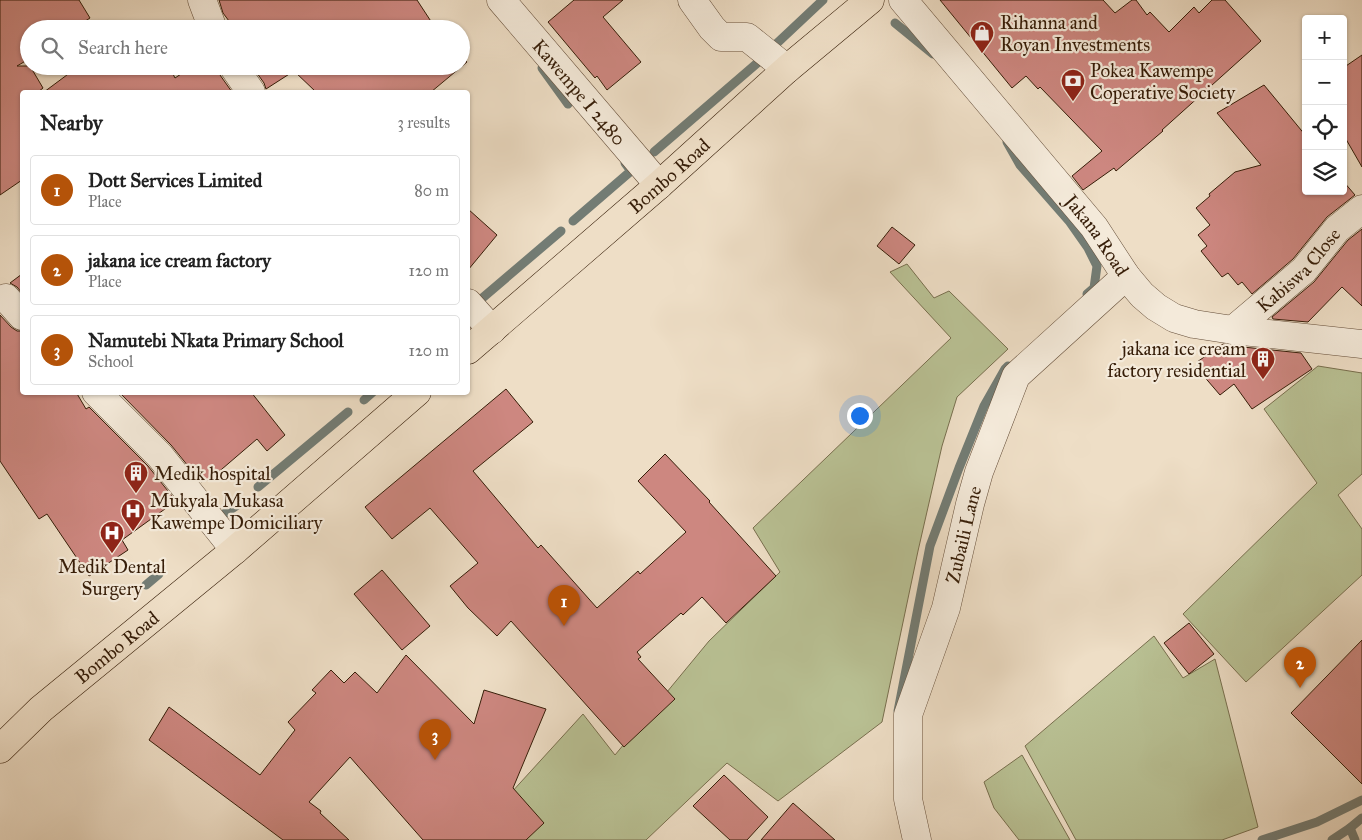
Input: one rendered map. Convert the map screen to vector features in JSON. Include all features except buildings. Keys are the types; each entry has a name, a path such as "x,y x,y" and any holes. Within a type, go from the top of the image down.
{"main road":[{"name":"Bombo Road","path":"470,348 658,185 787,69 870,0"},
{"name":"Bombo Road","path":"0,749 42,709 235,550 414,395"}],"street":[{"path":"202,0 210,20"},
{"name":"Kawempe I 2480","path":"501,0 658,185"},
{"path":"692,0 712,28 721,37 747,37 787,69"},
{"name":"Jakana Road","path":"903,0 1094,227 1126,276 1142,295 1156,307 1174,318 1194,324 1362,344"},
{"path":"239,75 250,90"},
{"name":"Kabiswa Close","path":"1233,330 1304,270 1337,229 1362,209"},
{"name":"Zubaili Lane","path":"917,840 908,799 908,715 946,608 979,472 1016,376 1126,276"},
{"path":"470,305 492,330"},
{"path":"99,395 160,456 235,550"}],"green space":[{"path":"907,264 934,298 949,291 1008,349 957,397 942,446 882,722 778,801 727,763 646,840 468,840 583,714 615,755 709,641 780,572 753,528 951,338 890,272"},
{"path":"1318,366 1362,373 1362,474 1338,495 1362,529 1362,575 1246,682 1183,614 1317,483 1264,409"},
{"path":"1154,636 1183,678 1215,659 1258,827 1222,840 1076,840 1025,746"},
{"path":"1022,755 1070,840 1019,840 994,808 984,782"}],"waterway":[{"path":"774,46 823,0"},
{"path":"895,23 933,54"},
{"path":"654,152 762,59"},
{"path":"542,68 568,104"},
{"path":"1007,142 1020,165 1069,221 1088,248 1097,266 1094,288 1087,294"},
{"path":"573,221 631,171 625,163"},
{"path":"473,306 561,231"},
{"path":"898,711 930,546 984,406 1008,366"},
{"path":"364,400 370,395"},
{"path":"258,487 348,412"},
{"path":"224,514 239,504"},
{"path":"146,585 159,574"},
{"path":"1262,840 1317,822 1362,800"},
{"path":"1332,840 1362,818"},
{"path":"1350,828 1355,840"}],"place":[{"name":"Rihanna and Royan Investments","path":"982,54"},
{"name":"Pokea Kawempe Coperative Society","path":"1073,102"},
{"name":"jakana ice cream factory residential","path":"1263,380"},
{"name":"Medik hospital","path":"136,494"},
{"name":"Mukyala Mukasa Kawempe Domiciliary","path":"133,532"},
{"name":"Medik Dental Surgery","path":"112,554"},
{"name":"Dott Services Limited","path":"564,626"},
{"name":"jakana ice cream factory","path":"1300,688"},
{"name":"Namutebi Nkata Primary School","path":"435,760"}]}
